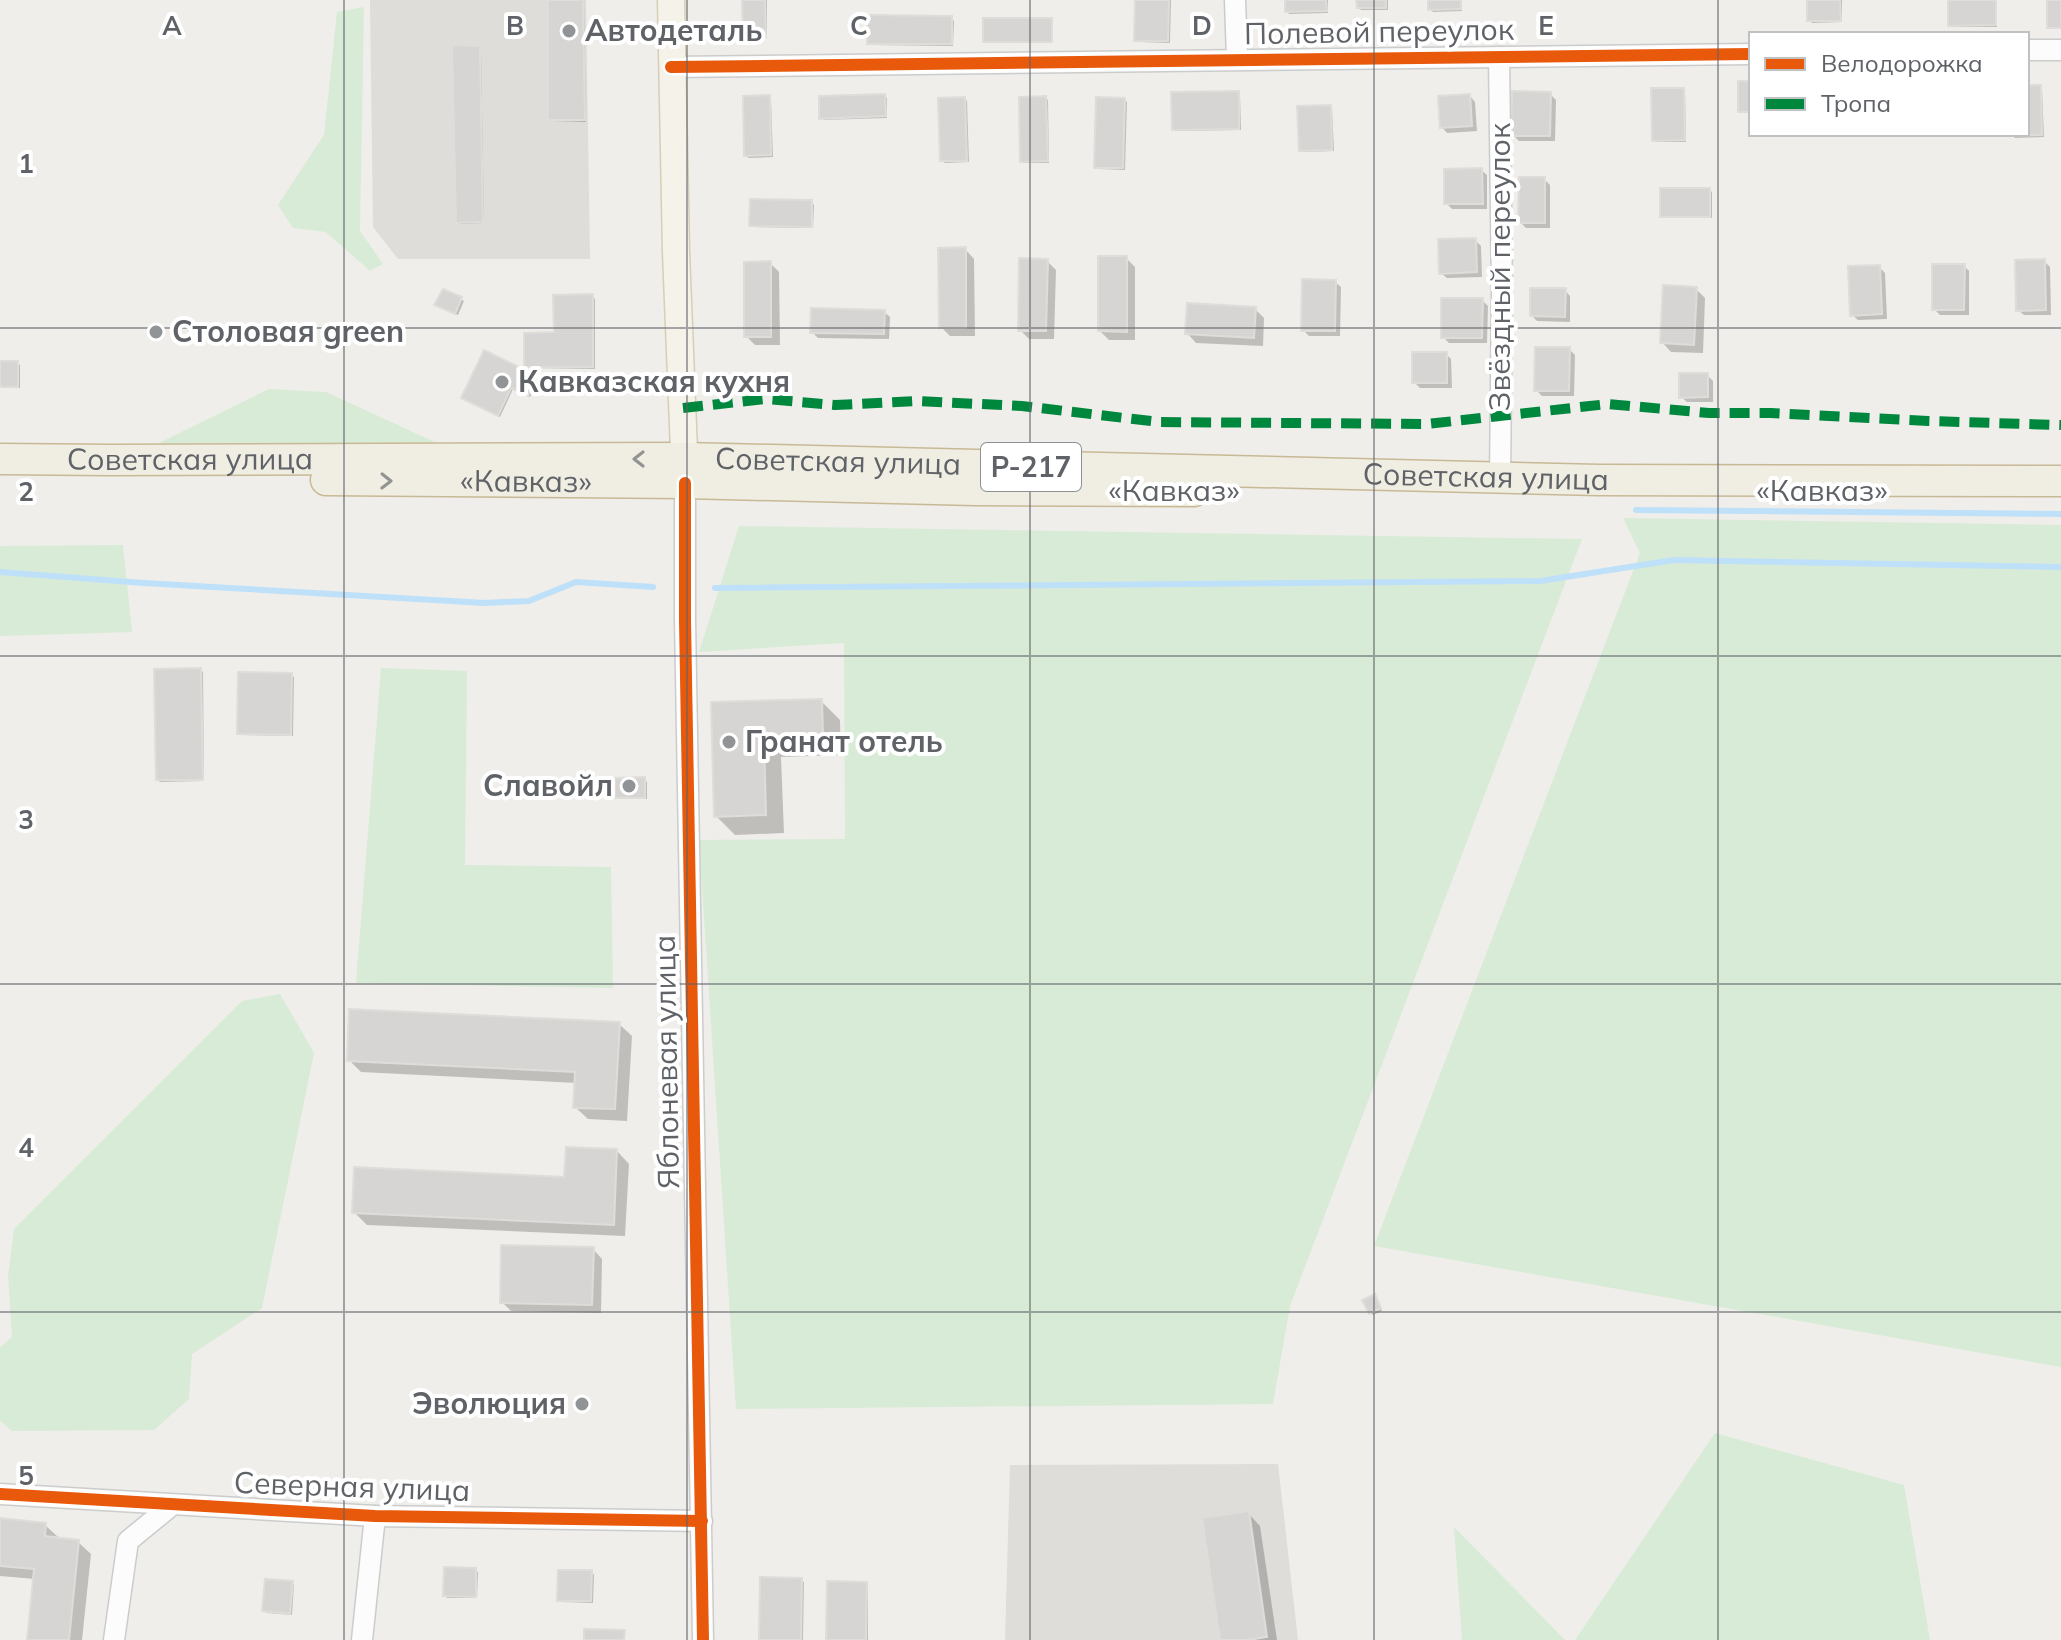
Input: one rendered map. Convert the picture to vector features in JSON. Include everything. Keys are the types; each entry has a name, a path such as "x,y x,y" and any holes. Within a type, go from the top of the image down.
{"highway":[{"name":"Советская улица","path":"0,459 685,471 2061,481"},
{"name":"«Кавказ»","path":"0,478 685,471 975,490 1504,493 2061,491"}],"main road":[{"path":"671,0 685,471"}],"street":[{"path":"1235,0 1237,59"},
{"path":"2029,50 2061,50"},
{"name":"Полевой переулок","path":"671,67 1749,54"},
{"name":"Звёздный переулок","path":"1499,57 1502,292 1500,478"},
{"name":"Яблоневая улица","path":"685,471 685,647 703,1640"},
{"name":"Северная улица","path":"0,1494 375,1516 702,1521"},
{"path":"114,1640 128,1541 172,1505"},
{"path":"362,1640 375,1516"}],"shaded area":[{"path":"370,0 586,0 590,259 398,259 373,227"},
{"path":"1278,1464 1298,1640 1005,1640 1010,1465"}],"green space":[{"path":"364,7 360,231 383,264 370,271 326,232 293,228 278,205 324,135 337,12"},
{"path":"269,389 326,392 439,444 157,444"},
{"path":"1623,518 2061,525 2061,1367 1374,1246 1640,553"},
{"path":"739,526 1582,539 1290,1306 1273,1404 736,1409 699,840 845,839 844,643 699,652"},
{"path":"123,545 132,632 0,636 0,546"},
{"path":"381,668 467,671 465,865 611,867 613,988 356,983"},
{"path":"280,994 314,1053 262,1308 192,1354 189,1399 154,1430 12,1431 0,1421 0,1347 12,1337 8,1276 14,1229 242,1001"},
{"path":"1715,1433 1904,1485 1930,1640 1575,1640"},
{"path":"1454,1527 1565,1640 1462,1640"}],"building":[{"path":"548,0 583,0 585,120 548,120"},
{"path":"742,0 765,0 766,37 743,37"},
{"path":"1135,0 1169,0 1168,41 1134,41"},
{"path":"1285,0 1326,0 1327,11 1285,12"},
{"path":"1356,0 1386,0 1386,8 1357,8"},
{"path":"1428,0 1461,0 1461,9 1428,10"},
{"path":"1807,0 1840,0 1841,21 1807,21"},
{"path":"1948,0 1996,0 1996,25 1948,26"},
{"path":"2047,0 2061,0 2061,28 2047,28"},
{"path":"867,15 952,16 952,44 867,44"},
{"path":"983,18 1052,18 1052,42 983,42"},
{"path":"452,45 480,46 483,222 456,223"},
{"path":"1738,81 1749,81 1749,112 1738,112"},
{"path":"2029,85 2041,85 2042,135 2029,135"},
{"path":"1651,88 1684,88 1685,140 1652,141"},
{"path":"1239,91 1239,129 1172,130 1171,92"},
{"path":"1512,91 1551,92 1550,136 1511,136"},
{"path":"885,94 886,116 819,119 819,96"},
{"path":"1470,94 1472,126 1440,128 1438,96"},
{"path":"770,95 771,155 744,156 743,96"},
{"path":"1046,96 1048,161 1020,162 1019,97"},
{"path":"965,97 967,161 940,161 938,98"},
{"path":"1096,97 1125,98 1123,168 1094,168"},
{"path":"1331,105 1332,150 1299,151 1297,106"},
{"path":"1482,168 1483,204 1444,204 1444,169"},
{"path":"1519,177 1545,177 1545,223 1518,223"},
{"path":"1660,188 1710,188 1710,217 1660,217"},
{"path":"750,199 812,200 812,227 749,226"},
{"path":"1476,238 1477,272 1439,274 1438,239"},
{"path":"966,247 966,328 939,328 938,248"},
{"path":"1098,256 1127,256 1127,332 1098,331"},
{"path":"1019,258 1048,259 1046,331 1018,331"},
{"path":"2045,259 2046,310 2016,311 2015,260"},
{"path":"771,261 771,337 744,337 744,262"},
{"path":"1932,264 1965,264 1964,310 1932,310"},
{"path":"1880,265 1882,314 1850,316 1848,266"},
{"path":"1302,279 1336,280 1335,331 1301,331"},
{"path":"1663,285 1697,287 1694,345 1660,343"},
{"path":"1530,288 1566,288 1565,317 1530,316"},
{"path":"443,289 462,297 455,314 434,305"},
{"path":"593,294 593,367 524,367 524,333 554,332 553,295"},
{"path":"1441,298 1483,298 1482,338 1441,338"},
{"path":"1187,303 1256,307 1254,338 1185,334"},
{"path":"811,308 885,310 884,334 810,333"},
{"path":"1535,347 1570,347 1569,391 1534,391"},
{"name":"Кавказская кухня","path":"484,350 538,376 528,396 511,388 498,416 461,398"},
{"path":"1412,352 1447,352 1447,383 1412,383"},
{"path":"0,361 18,361 18,387 0,387"},
{"path":"1679,373 1708,373 1708,397 1679,398"},
{"path":"201,668 203,780 156,780 154,669"},
{"path":"238,672 292,673 291,735 237,734"},
{"path":"822,699 823,737 764,739 766,815 714,817 711,702"},
{"path":"645,777 645,798 615,798 615,778"},
{"path":"349,1009 620,1022 615,1109 573,1108 575,1072 347,1061"},
{"path":"566,1147 617,1149 614,1225 352,1213 354,1167 564,1177"},
{"path":"501,1245 594,1247 592,1305 500,1303"},
{"path":"1375,1294 1381,1308 1369,1314 1362,1300"},
{"path":"1249,1511 1267,1637 1220,1640 1202,1518"},
{"path":"0,1518 46,1523 45,1536 79,1540 69,1640 27,1640 34,1569 0,1566"},
{"path":"444,1567 476,1568 476,1597 443,1596"},
{"path":"558,1570 592,1570 591,1601 557,1601"},
{"path":"760,1577 802,1578 801,1640 759,1640"},
{"path":"265,1579 293,1581 290,1614 262,1611"},
{"path":"827,1581 867,1582 866,1640 826,1640"},
{"path":"584,1629 625,1630 624,1640 584,1640"}],"waterway":[{"path":"1636,510 2061,514"},
{"path":"715,588 1540,581 1674,560 2061,567"},
{"path":"0,572 485,603 529,601 576,582 653,587"}],"marked path":[{"path":"683,408 765,399 835,405 916,401 1022,406 1159,422 1427,424 1608,404 1709,413 2061,425"}],"cycle path":[{"path":"671,67 1749,54"},
{"path":"685,483 703,1640"},
{"path":"0,1494 375,1516 702,1521"}],"place":[{"name":"Автодеталь","path":"569,31"},
{"name":"Столовая green","path":"156,332"},
{"name":"Кавказская кухня","path":"502,382"},
{"name":"Гранат отель","path":"729,742"},
{"name":"Славойл","path":"629,786"},
{"name":"Эволюция","path":"582,1404"}]}
